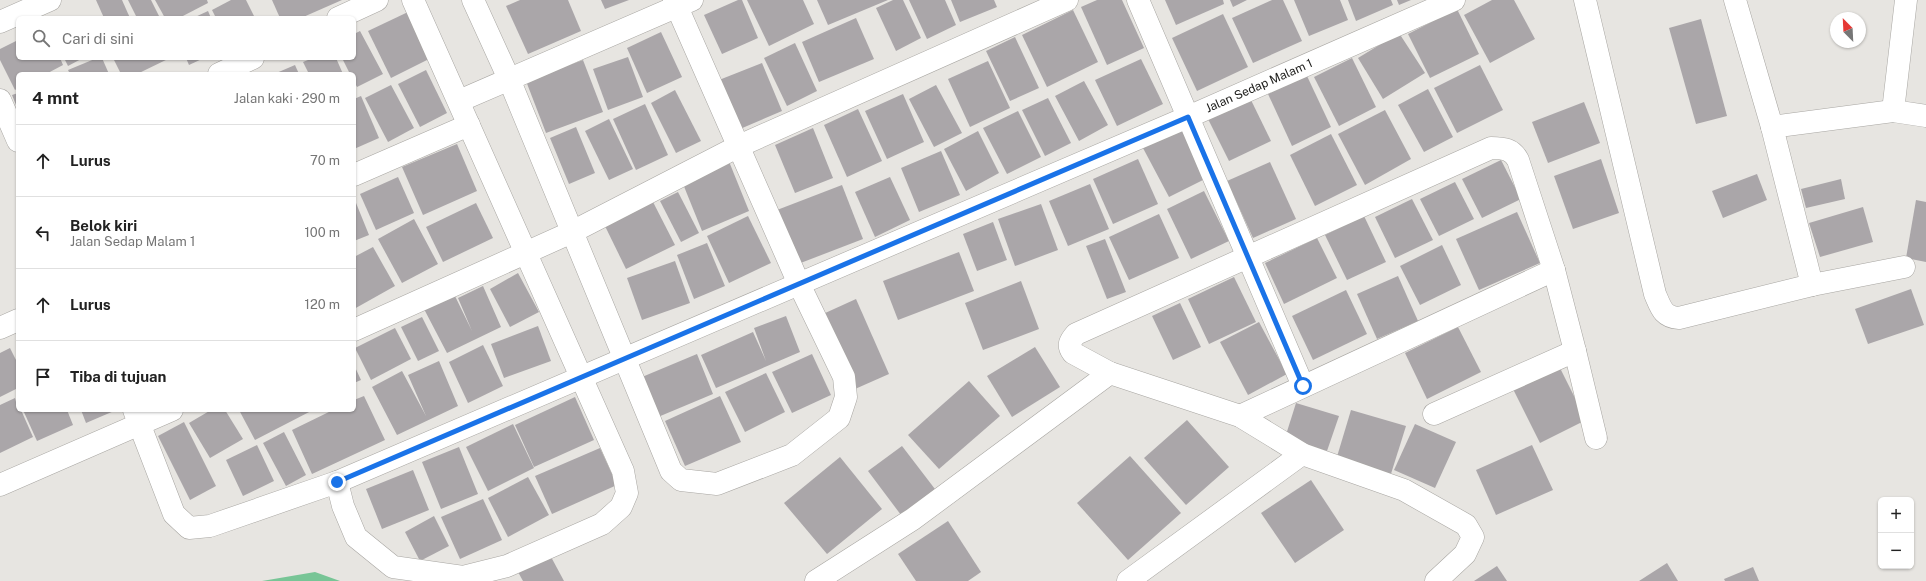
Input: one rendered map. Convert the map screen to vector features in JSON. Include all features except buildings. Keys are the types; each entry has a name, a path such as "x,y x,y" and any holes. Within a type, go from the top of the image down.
{"street":[{"path":"0,22 50,0"},
{"path":"342,16 377,0"},
{"path":"337,482 343,506 356,537 393,567 463,577 507,566 558,545 602,524 621,507 627,493 623,471 413,0"},
{"path":"458,101 509,79 681,2 739,146 799,284 844,377 846,397 839,418 792,455 717,484 681,480 671,471 509,79 472,0"},
{"path":"356,329 572,232 739,146 1067,0"},
{"path":"1138,0 1303,386"},
{"name":"Jalan Sedap Malam 1","path":"137,417 174,514 189,528 210,526 337,482 1188,117 1454,0"},
{"path":"1585,0 1655,294 1661,309 1670,318 1679,318 1812,285 1904,267"},
{"path":"1735,0 1772,127 1812,285"},
{"path":"1894,111 1906,0"},
{"path":"223,72 249,60"},
{"path":"0,100 16,136"},
{"path":"1772,127 1894,111 1926,116"},
{"path":"356,174 469,125"},
{"path":"1436,581 1469,548 1473,537 1466,525 1404,490 1302,454 1240,416 1110,372 1072,353 1069,348 1069,342 1076,334 1492,148 1502,148 1510,151 1518,160 1554,270 1596,438"},
{"path":"1240,416 1554,270"},
{"path":"0,328 16,321"},
{"path":"1434,414 1575,351"},
{"path":"816,581 913,518 1110,372"},
{"path":"0,485 137,417 162,412"},
{"path":"1128,581 1302,454"}],"green space":[{"path":"315,572 340,581 262,581"}],"route":[{"path":"337,482 1188,117 1303,386"}]}
